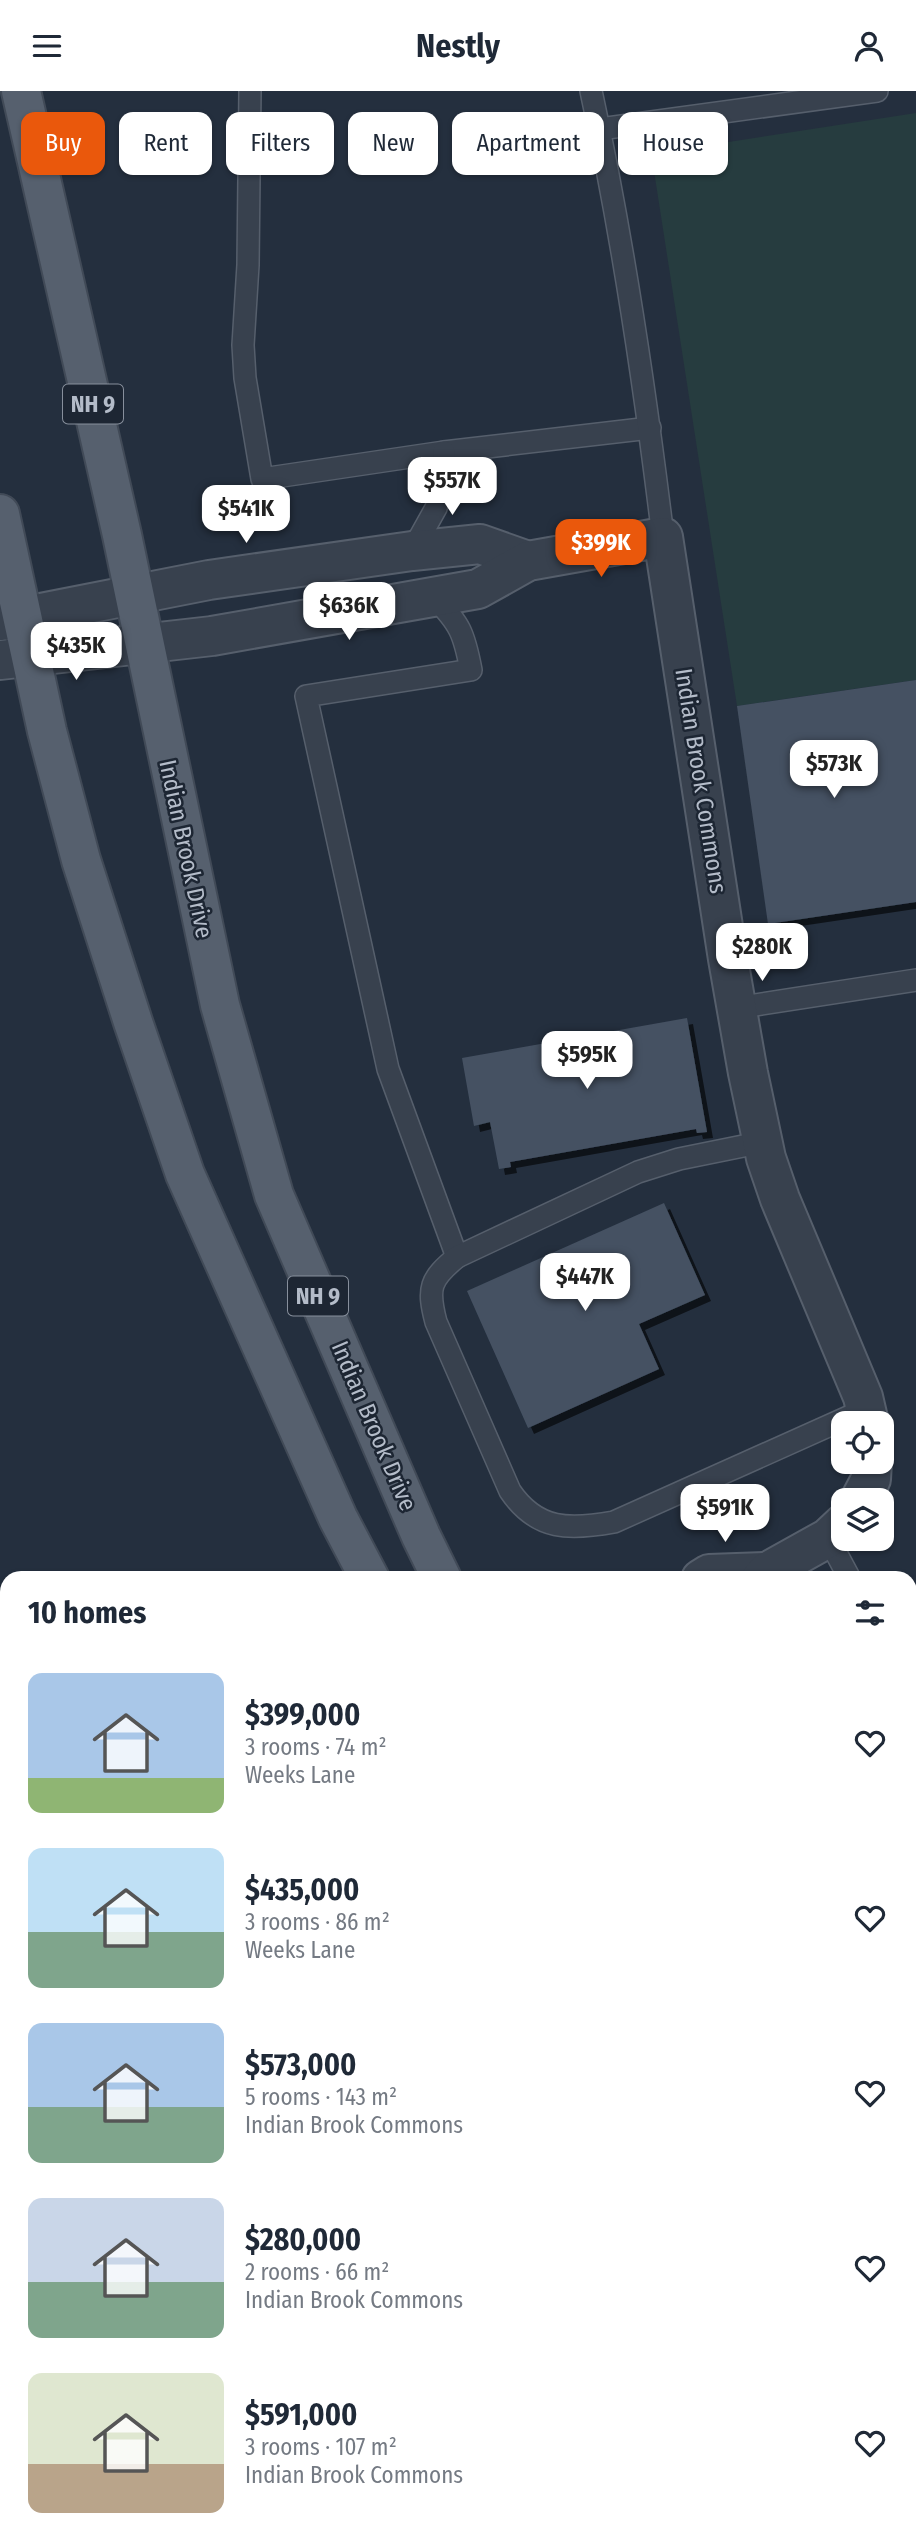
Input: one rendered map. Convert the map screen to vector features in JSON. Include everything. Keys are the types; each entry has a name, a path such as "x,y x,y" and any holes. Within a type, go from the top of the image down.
{"main road":[{"name":"Indian Brook Drive","path":"21,91 134,595 219,1005 274,1195 438,1571"},
{"path":"0,514 16,659 47,731 81,860 133,1022 186,1174 333,1506 366,1571"}],"street":[{"path":"16,659 212,636 478,589 528,561 663,537"},
{"name":"Indian Brook Commons","path":"663,537 736,1008 763,1142 780,1199 867,1411"},
{"path":"11,619 209,580 412,551 480,544 528,561"},
{"path":"771,1571 831,1534"}],"lane":[{"path":"250,91 248,265 243,345 245,378 262,479 444,452 650,428"},
{"path":"591,91 596,112"},
{"path":"604,128 877,91"},
{"path":"604,153 650,428 663,537"},
{"path":"412,551 436,508 442,486 444,452"},
{"path":"434,597 455,619 465,638 471,670 306,696 388,1069 457,1257"},
{"path":"736,1008 916,980"},
{"path":"763,1142 679,1159 638,1172 457,1257 438,1273 432,1289 431,1305 510,1491 522,1508 542,1520 567,1527 614,1522 831,1431"},
{"path":"842,1551 848,1571"}],"green space":[{"path":"916,113 916,680 737,706 655,175 728,175 728,142"}],"building":[{"path":"916,680 916,902 768,924 737,706"},
{"path":"687,1018 707,1132 697,1133 696,1129 510,1162 511,1167 499,1169 490,1122 474,1126 462,1058"},
{"path":"664,1203 705,1295 639,1324 659,1369 528,1428 467,1291"}]}
